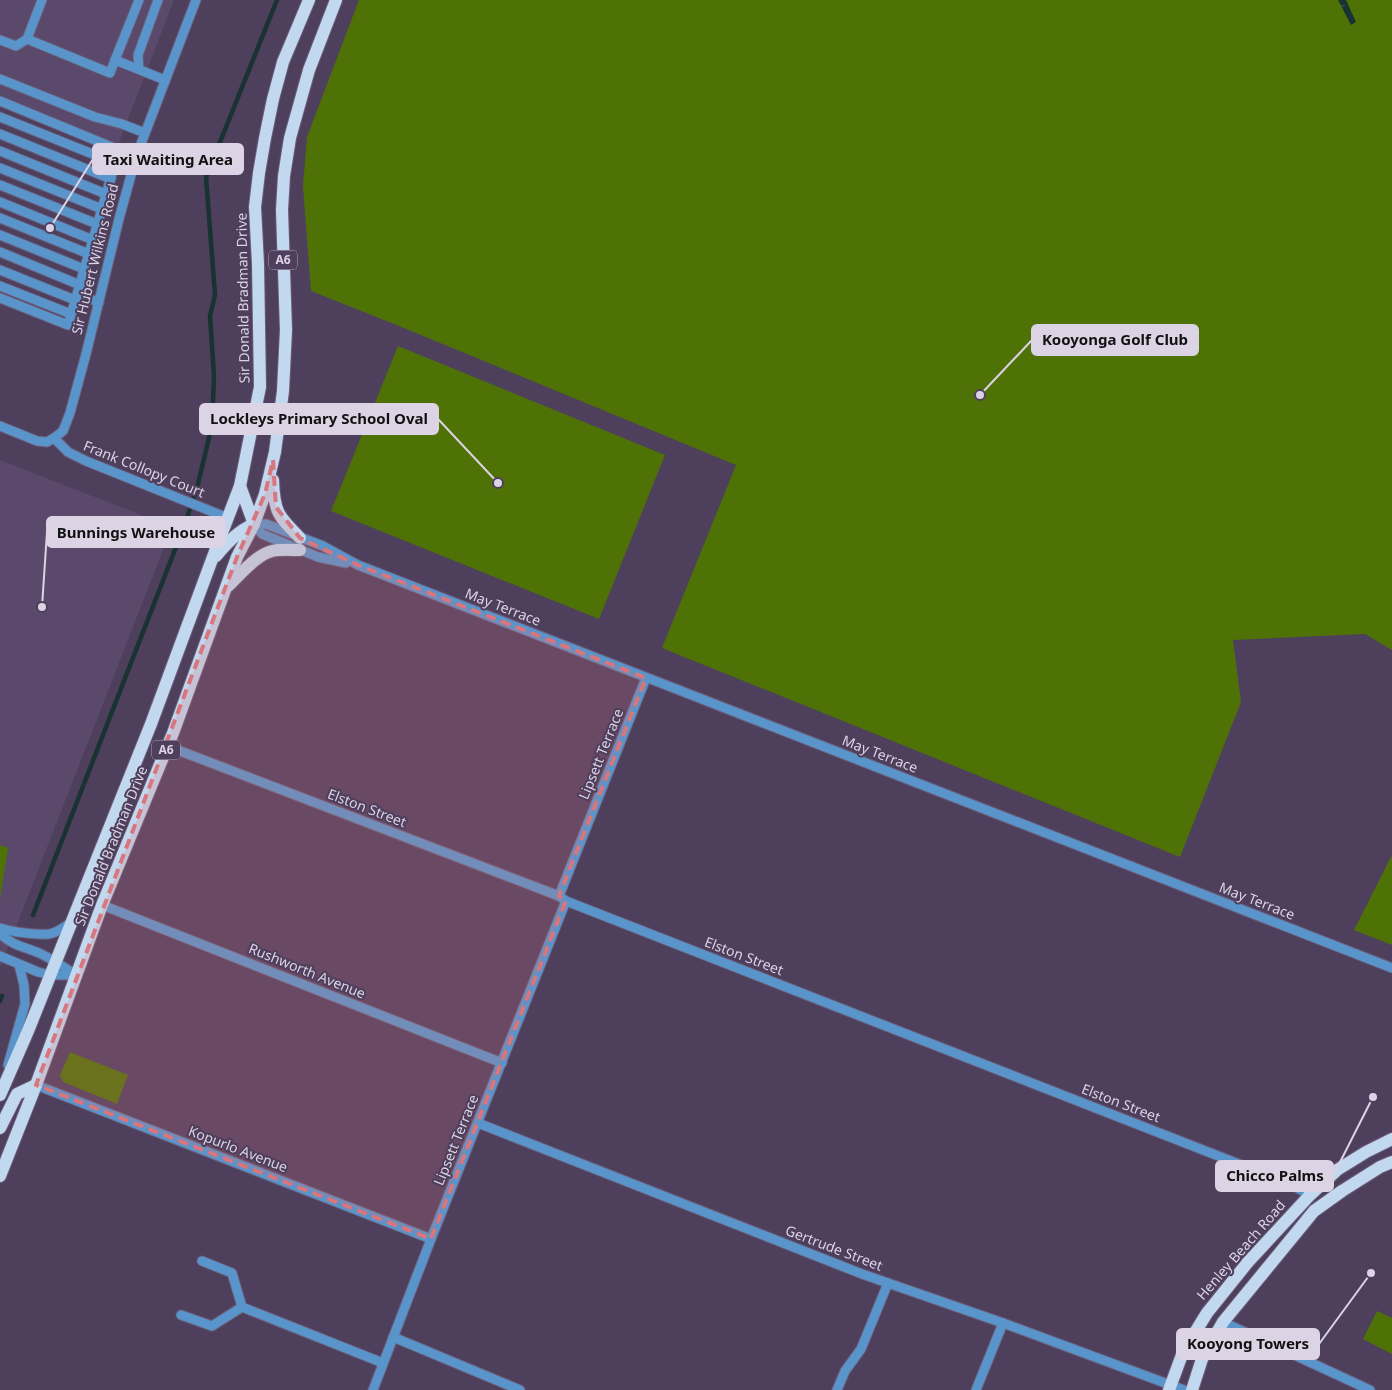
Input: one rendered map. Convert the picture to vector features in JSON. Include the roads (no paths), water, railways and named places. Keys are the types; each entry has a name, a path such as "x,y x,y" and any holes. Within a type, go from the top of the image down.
{"main road":[{"name":"Sir Donald Bradman Drive","path":"0,1095 28,1031 151,724 240,486 260,387 256,207 260,173 273,99 283,62 309,0"},
{"name":"Sir Donald Bradman Drive","path":"0,1176 36,1085 102,905 167,746 237,557 254,524 265,494 276,452 283,391 286,330 282,210 284,176 290,138 309,70 336,0"},
{"path":"226,588 266,553 300,544 276,507 273,460"},
{"path":"210,564 235,535 254,524 240,486"},
{"path":"0,1128 17,1094 36,1085"},
{"name":"Henley Beach Road","path":"1169,1388 1183,1352 1207,1313 1248,1262 1310,1194 1338,1170 1366,1152 1392,1139"},
{"path":"1192,1390 1202,1359 1223,1322 1314,1211 1373,1172 1392,1162"}],"street":[{"path":"0,40 16,46 27,39 42,0"},
{"path":"27,39 110,73 139,0"},
{"path":"139,70 138,55 158,0"},
{"name":"Sir Hubert Wilkins Road","path":"54,438 63,431 70,413 136,157 196,0"},
{"path":"115,60 165,80"},
{"path":"0,79 95,116 145,133"},
{"path":"0,101 136,157"},
{"path":"0,117 115,163"},
{"path":"0,134 110,178"},
{"path":"0,150 106,194"},
{"path":"0,298 68,325 119,150"},
{"path":"0,168 102,209"},
{"path":"0,185 97,224"},
{"path":"0,202 93,240"},
{"path":"0,218 89,254"},
{"path":"0,235 84,269"},
{"path":"0,252 80,285"},
{"path":"0,270 76,298 99,302"},
{"path":"0,286 71,314"},
{"path":"0,426 37,441 46,442 54,438"},
{"name":"Frank Collopy Court","path":"54,438 68,452 86,461 228,518"},
{"name":"May Terrace","path":"254,524 262,534 300,544 323,546 358,565 1392,968"},
{"name":"Lipsett Terrace","path":"373,1390 502,1063 646,678"},
{"name":"Elston Street","path":"167,746 563,899 1290,1184 1310,1194"},
{"name":"Rushworth Avenue","path":"102,905 502,1063"},
{"path":"0,928 11,932 48,934 60,930 70,923"},
{"path":"0,934 11,943 55,961 76,976"},
{"path":"3,957 19,965 50,975 76,976"},
{"path":"0,1095 25,1004 23,981 19,965"},
{"name":"Kopurlo Avenue","path":"36,1085 432,1239"},
{"name":"Gertrude Street","path":"478,1123 888,1283 1002,1323 1169,1388 1184,1390"},
{"path":"202,1261 232,1273 242,1307"},
{"path":"837,1390 845,1371 861,1350 888,1283"},
{"path":"181,1314 212,1326 242,1307"},
{"path":"242,1307 383,1363"},
{"path":"1223,1322 1370,1390"},
{"path":"976,1390 1002,1323"},
{"path":"393,1337 520,1390"}],"water":[{"path":"1338,0 1346,0 1356,22 1351,25"}],"waterway":[{"path":"33,915 185,524 198,484 212,425 214,376 210,316 215,295 206,177 277,0"},
{"path":"0,1001 2,996"}],"place":[{"name":"Taxi Waiting Area","path":"50,228"},
{"name":"Kooyonga Golf Club","path":"980,395"},
{"name":"Lockleys Primary School Oval","path":"498,483"},
{"name":"Bunnings Warehouse","path":"42,607"},
{"name":"Chicco Palms","path":"1373,1097"},
{"name":"Kooyong Towers","path":"1371,1273"}]}
